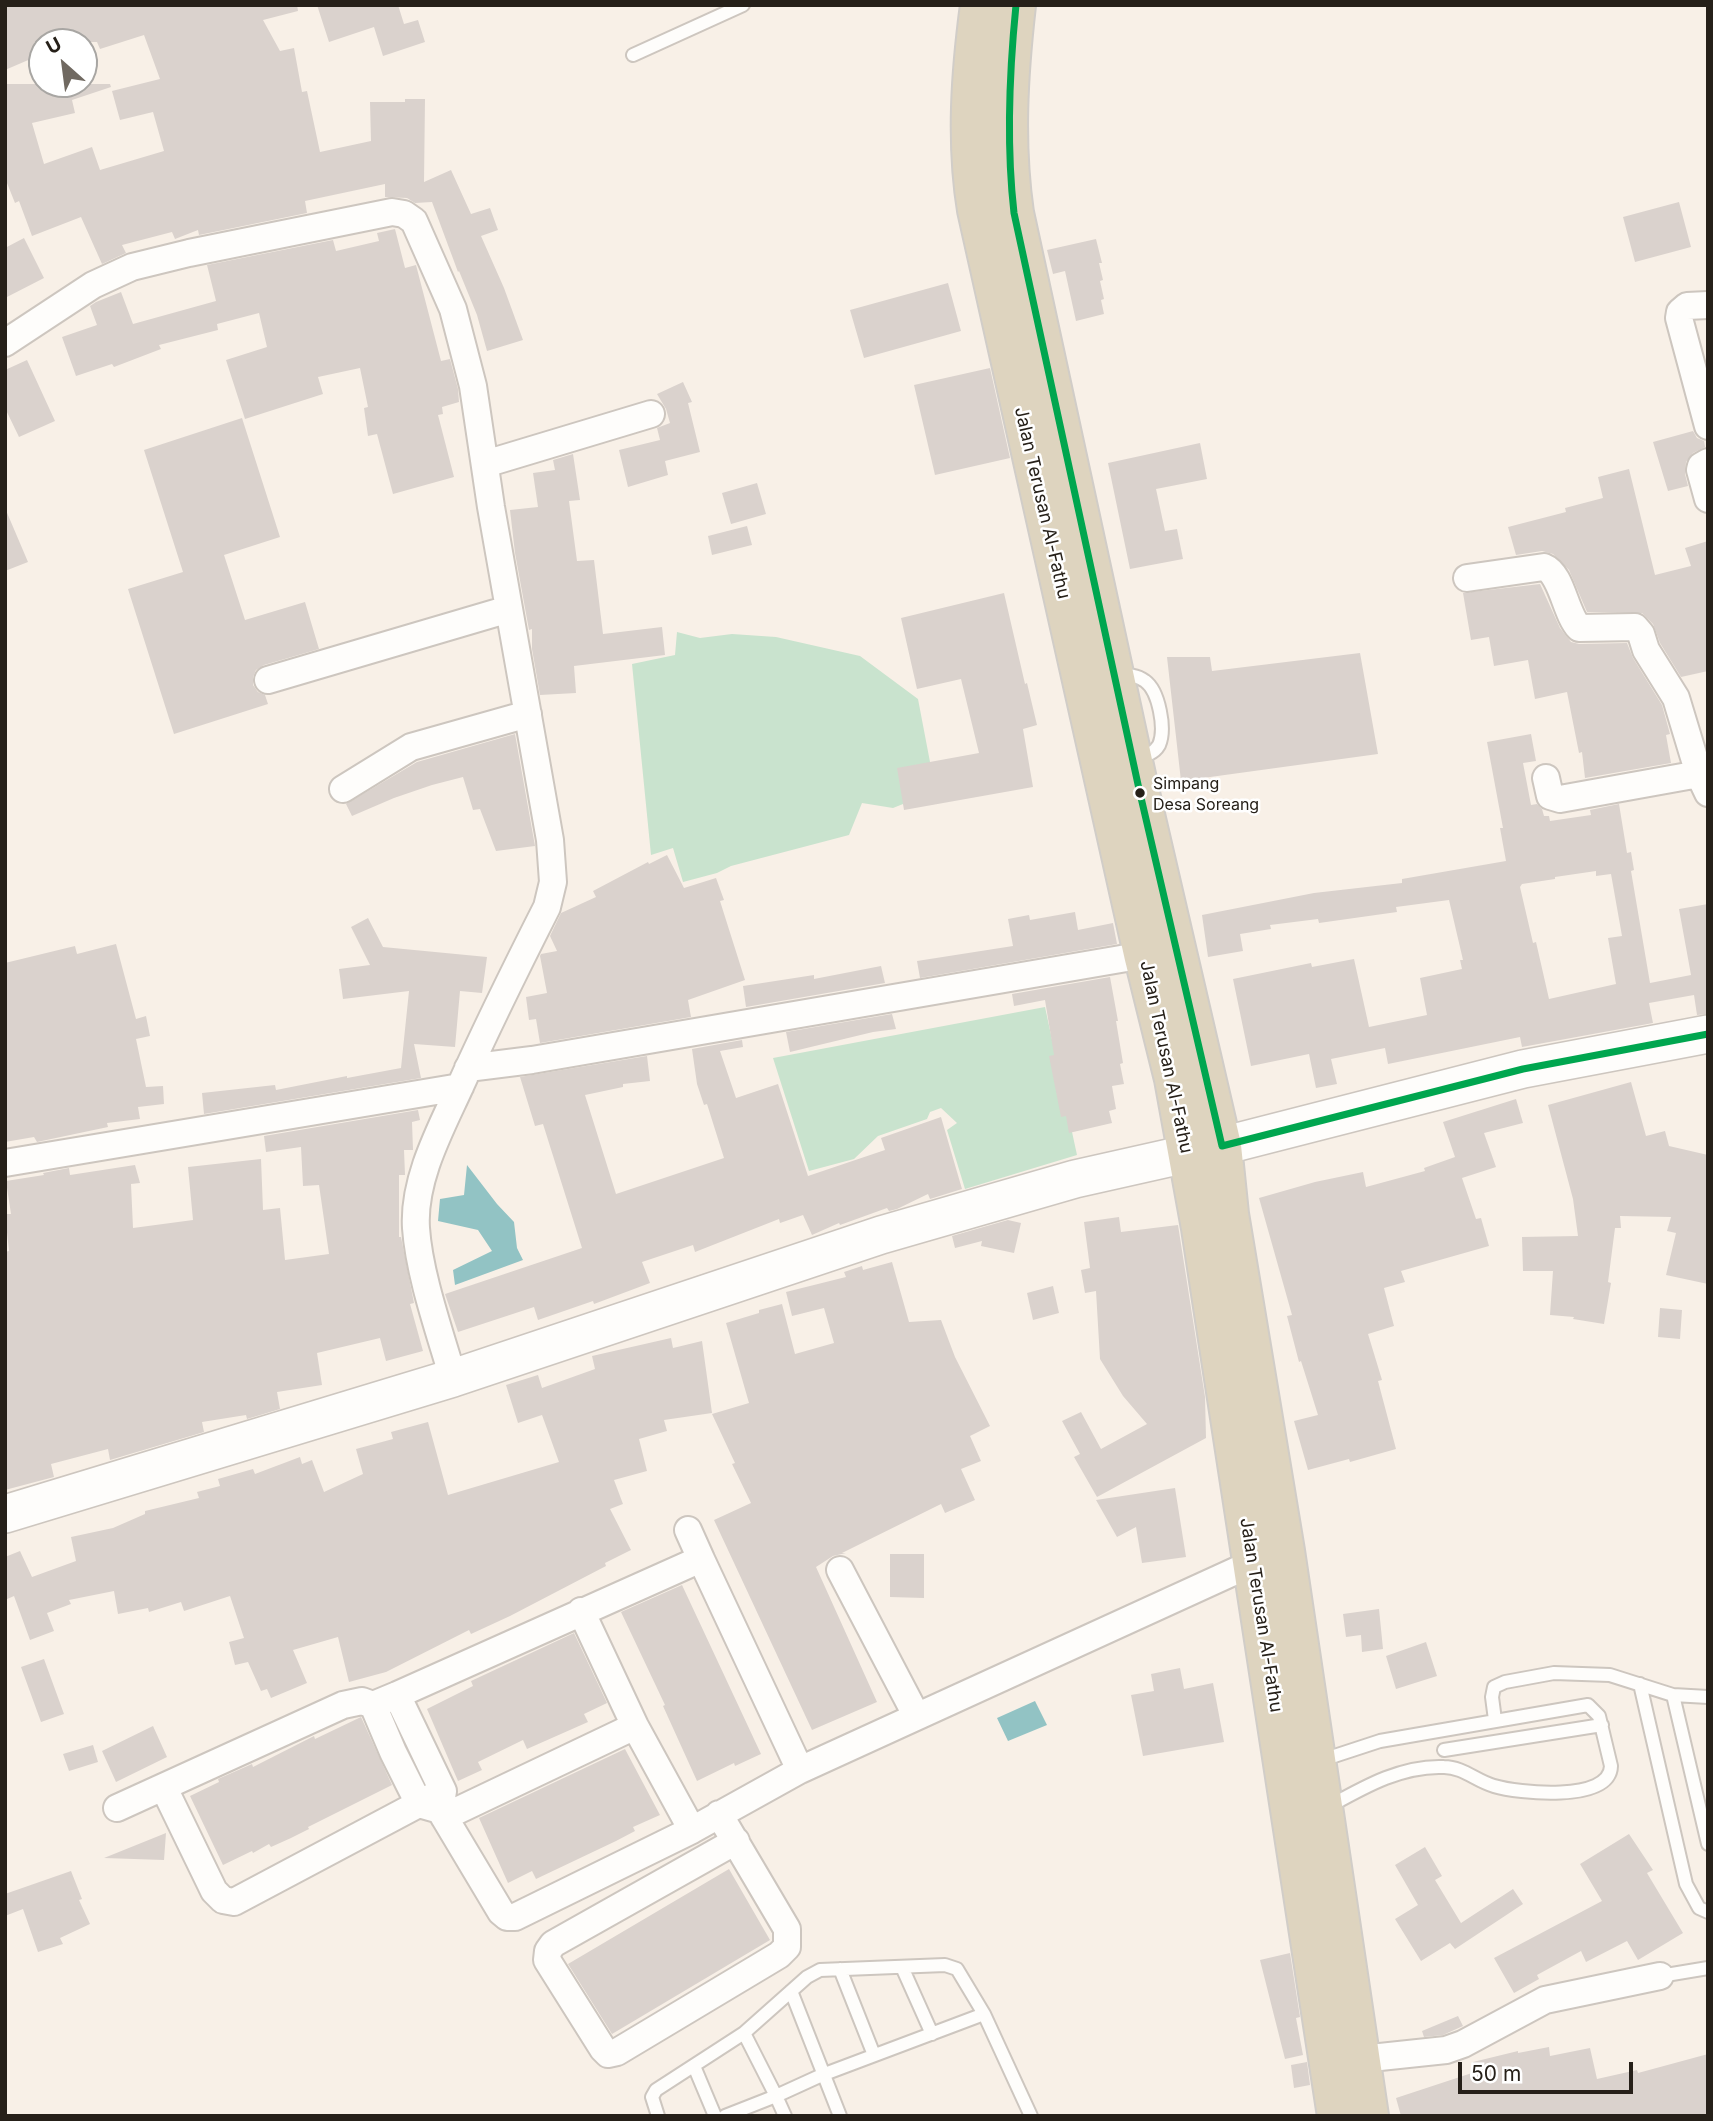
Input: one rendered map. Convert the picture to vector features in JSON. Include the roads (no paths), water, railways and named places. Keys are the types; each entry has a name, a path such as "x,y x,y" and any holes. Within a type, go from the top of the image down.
{"highway":[{"name":"Jalan Terusan Al-Fathu","path":"980,5 973,63 970,132 972,180 977,210 1174,1079 1205,1149 1230,1218 1282,1538 1369,2116"},
{"name":"Jalan Terusan Al-Fathu","path":"1016,5 1009,71 1009,181 1132,758 1205,1149 1253,1563 1337,2116"}],"street":[{"path":"5,343 93,285 132,267 392,212 404,214 414,221 453,309 473,386 550,840 553,882 547,908 464,1078 437,1138 417,1196 416,1227 422,1263 453,1378"},
{"path":"1708,304 1687,306 1680,312 1679,318 1708,426"},
{"path":"485,464 652,414"},
{"path":"1708,462 1701,466 1700,470 1708,499"},
{"path":"1467,578 1544,567 1553,574 1573,621 1579,628 1634,626 1642,634 1646,649 1676,698 1704,783 1560,799 1550,796 1546,778"},
{"path":"268,680 509,609"},
{"path":"343,789 411,747 528,714"},
{"path":"5,1163 464,1078 532,1060 1144,955"},
{"path":"5,1514 453,1378 881,1235 1075,1179 1523,1069 1708,1034"},
{"path":"688,1530 800,1770"},
{"path":"117,1808 343,1705 385,1700 701,1559"},
{"path":"385,1700 436,1805 501,1912 507,1917 515,1917 692,1830 800,1770 1253,1563"},
{"path":"840,1570 916,1715"},
{"path":"581,1612 635,1726 692,1830"},
{"path":"164,1787 214,1891 223,1900 234,1902 436,1805 635,1726"},
{"path":"719,1814 736,1842 787,1928 787,1947 768,1962 617,2052 608,2054 547,1960 548,1951 553,1944 736,1842"},
{"path":"1361,2059 1446,2050 1463,2044 1545,2000 1660,1976"}],"lane":[{"path":"634,55 743,5"},
{"path":"1495,1720 1492,1697 1494,1687 1505,1682 1554,1673 1610,1675 1674,1695 1708,1697"},
{"path":"1640,1684 1686,1885 1699,1908 1708,1912"},
{"path":"1674,1695 1691,1779 1708,1844"},
{"path":"1316,1763 1380,1741 1588,1705 1599,1716 1611,1772 1597,1784 1558,1794 1493,1786 1463,1770 1445,1766 1408,1770 1353,1793 1323,1811"},
{"path":"1444,1750 1602,1726"},
{"path":"1443,1729 1445,1766"},
{"path":"657,2116 652,2097 656,2090 744,2033 807,1977 820,1970 945,1965 957,1969 984,2014 1031,2116"},
{"path":"902,1967 932,2035"},
{"path":"1660,1976 1708,1968"},
{"path":"840,1969 874,2055"},
{"path":"791,1991 840,2116"},
{"path":"725,2116 822,2074 984,2014"},
{"path":"744,2033 785,2116"},
{"path":"694,2066 715,2116"}],"water":[{"path":"467,1165 514,1222 517,1248 523,1260 455,1285 453,1270 492,1251 478,1230 438,1221 440,1199 464,1195"},
{"path":"1035,1701 1047,1725 1008,1741 997,1718"}],"place":[{"name":"Simpang Desa Soreang","path":"1140,793"}]}
